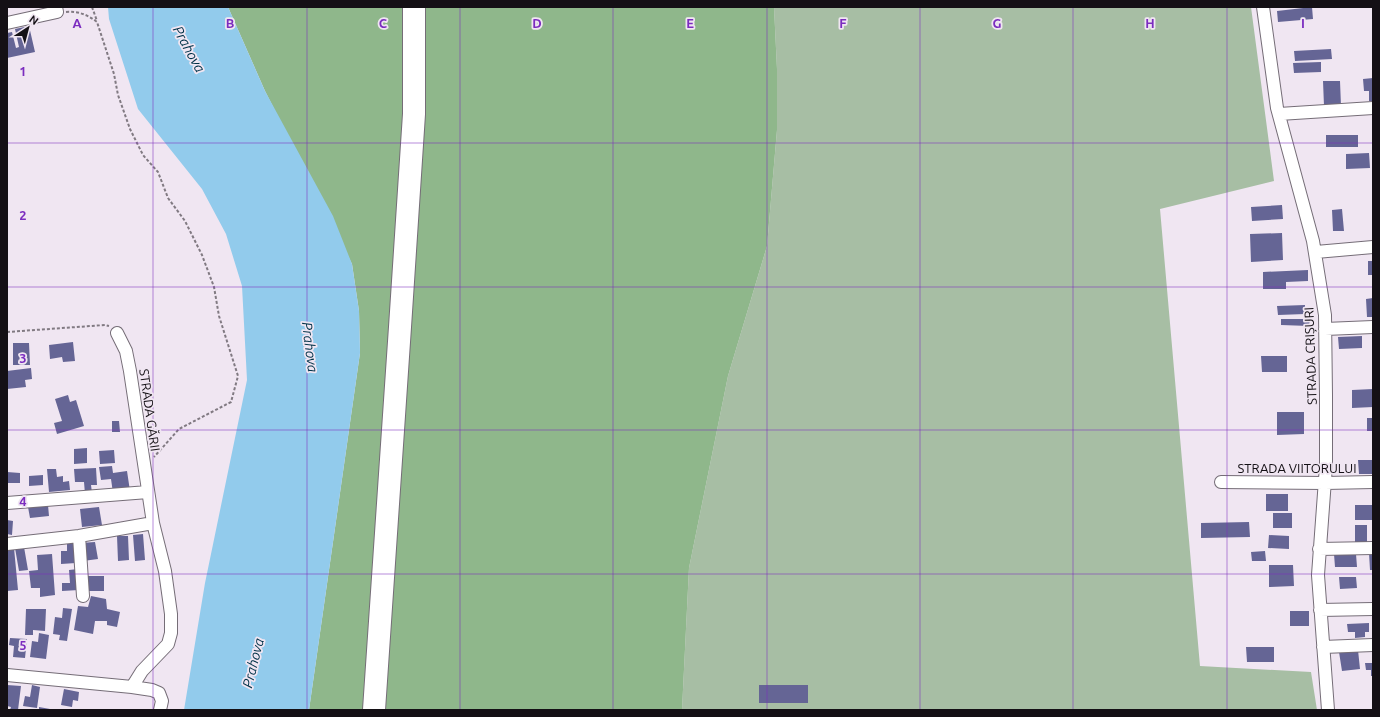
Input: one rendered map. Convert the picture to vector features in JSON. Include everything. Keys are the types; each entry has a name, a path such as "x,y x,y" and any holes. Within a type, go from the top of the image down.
{"highway":[{"path":"374,710 413,122 414,7"},
{"path":"388,710 421,222 426,114 426,7"}],"street":[{"name":"STRADA CRIȘURI","path":"1263,7 1279,114 1316,252 1325,315 1325,483 1318,575 1328,710"},
{"path":"7,23 57,10"},
{"path":"1279,114 1373,108"},
{"path":"1316,252 1373,247"},
{"path":"1325,329 1373,327"},
{"name":"STRADA GĂRII","path":"117,333 126,351 153,523 165,571 171,614 171,633 168,644 142,671 132,687"},
{"name":"STRADA VIITORULUI","path":"1221,482 1373,482"},
{"path":"7,503 148,492"},
{"path":"7,544 79,536 153,523"},
{"path":"79,536 83,596"},
{"path":"1319,549 1373,548"},
{"path":"1320,610 1373,608"},
{"path":"1323,647 1373,645"},
{"path":"7,675 152,690 159,693 162,701 160,710"}],"path":[{"path":"92,7 114,74 118,96 130,129 143,155 158,172 168,198 185,221 214,287 219,316 238,376 231,402 179,429 144,468"},
{"path":"57,10 73,11 86,15 97,22"},
{"path":"7,332 105,325 112,326 117,333"}],"green space":[{"path":"228,7 774,7 777,69 777,130 767,246 728,376 689,568 682,710 309,710 360,353 359,311 352,264 265,91"},
{"path":"774,7 1251,7 1274,181 1160,209 1200,666 1311,672 1317,710 682,710 689,568 728,376 767,246 777,130 777,69"}],"water":[{"name":"Prahova","path":"108,7 228,7 265,91 333,216 352,264 359,311 360,353 309,710 184,710 205,583 247,380 242,286 226,234 202,189 138,109 109,19"}],"building":[{"path":"1312,7 1313,19 1278,22 1277,11"},
{"path":"29,26 35,52 7,58 7,33 12,32 16,48 19,47 15,29"},
{"path":"1331,49 1332,59 1295,61 1294,51"},
{"path":"1321,62 1321,72 1294,73 1293,63"},
{"path":"1373,78 1373,101 1369,101 1369,91 1364,91 1363,79"},
{"path":"1323,81 1340,81 1341,106 1324,106"},
{"path":"1326,135 1358,135 1358,147 1326,147"},
{"path":"1369,153 1370,168 1346,169 1346,154"},
{"path":"1282,205 1283,219 1252,221 1251,207"},
{"path":"1342,209 1344,231 1333,231 1332,210"},
{"path":"1282,233 1283,260 1251,262 1250,234"},
{"path":"1368,261 1373,261 1373,275 1368,275"},
{"path":"1308,270 1308,281 1286,282 1286,289 1263,289 1263,272"},
{"path":"1373,298 1373,317 1367,317 1366,299"},
{"path":"1305,305 1305,314 1278,315 1277,306"},
{"path":"1281,319 1310,319 1309,326 1281,325"},
{"path":"1362,336 1362,348 1339,349 1338,337"},
{"path":"73,342 75,361 63,362 62,357 50,359 49,345"},
{"path":"13,343 29,343 30,365 13,365"},
{"path":"1261,356 1287,356 1287,372 1262,372"},
{"path":"31,368 32,379 25,380 26,387 7,389 7,371"},
{"path":"1373,389 1373,407 1352,408 1352,390"},
{"path":"68,395 70,402 76,400 84,426 57,434 54,423 62,421 55,399"},
{"path":"1277,412 1304,412 1304,434 1277,435"},
{"path":"1367,418 1373,418 1373,431 1367,431"},
{"path":"112,421 119,421 120,432 112,432"},
{"path":"87,448 87,463 74,464 74,449"},
{"path":"114,450 115,463 100,464 99,451"},
{"path":"1358,460 1373,460 1373,474 1359,474"},
{"path":"112,466 113,473 127,471 130,491 113,493 111,479 101,480 99,467"},
{"path":"96,468 97,485 91,485 92,493 85,494 84,482 75,482 74,469"},
{"path":"47,469 56,469 57,477 63,476 63,482 69,481 70,490 49,492"},
{"path":"7,472 20,473 20,483 7,483"},
{"path":"43,475 43,485 29,486 29,476"},
{"path":"1266,494 1288,494 1288,511 1266,511"},
{"path":"48,505 49,516 30,518 28,507"},
{"path":"1355,505 1372,505 1372,520 1355,520"},
{"path":"99,507 102,525 82,527 80,509"},
{"path":"1273,513 1292,513 1292,528 1273,528"},
{"path":"7,520 13,521 12,535 7,534"},
{"path":"1249,522 1250,537 1201,538 1201,523"},
{"path":"1355,525 1367,525 1367,545 1355,545"},
{"path":"143,534 145,560 135,561 133,535"},
{"path":"1269,535 1289,536 1289,549 1268,548"},
{"path":"117,536 128,536 129,560 118,561"},
{"path":"67,541 75,541 76,563 61,564 61,551 67,551"},
{"path":"95,542 98,559 83,561 81,543"},
{"path":"24,547 28,570 19,571 15,548"},
{"path":"14,548 18,590 7,591 7,549"},
{"path":"1265,551 1266,561 1252,561 1251,552"},
{"path":"1369,553 1373,553 1373,570 1370,570"},
{"path":"52,554 55,595 40,597 40,588 31,588 29,571 38,570 37,555"},
{"path":"1334,554 1356,554 1357,567 1335,567"},
{"path":"1269,565 1293,565 1294,586 1269,587"},
{"path":"78,569 79,590 62,591 62,583 70,583 69,570"},
{"path":"85,576 104,576 104,591 85,591"},
{"path":"1339,577 1356,577 1357,588 1340,589"},
{"path":"91,596 106,599 107,609 120,612 117,627 107,625 107,621 95,621 93,634 74,630 78,606 88,607"},
{"path":"63,608 72,609 67,641 59,640 60,635 53,634 55,617 62,618"},
{"path":"26,609 46,609 45,631 33,630 33,635 25,635"},
{"path":"1290,611 1309,611 1309,626 1290,626"},
{"path":"1369,623 1369,632 1365,632 1365,637 1355,638 1355,632 1348,632 1347,624"},
{"path":"39,633 49,635 46,659 30,657 32,641 38,642"},
{"path":"10,638 27,639 25,658 13,657 14,646 9,645"},
{"path":"1246,647 1274,647 1274,662 1247,662"},
{"path":"1358,650 1360,669 1342,671 1339,652"},
{"path":"1365,663 1373,663 1373,676 1371,676 1371,670 1366,670"},
{"path":"7,685 21,686 18,710 10,710 11,707 7,706"},
{"path":"32,685 40,687 37,708 23,706 25,696 30,697"},
{"path":"759,685 808,685 808,703 759,703"},
{"path":"64,689 79,692 78,701 73,700 72,707 61,705"},
{"path":"39,707 50,709 50,710 39,710"}]}
